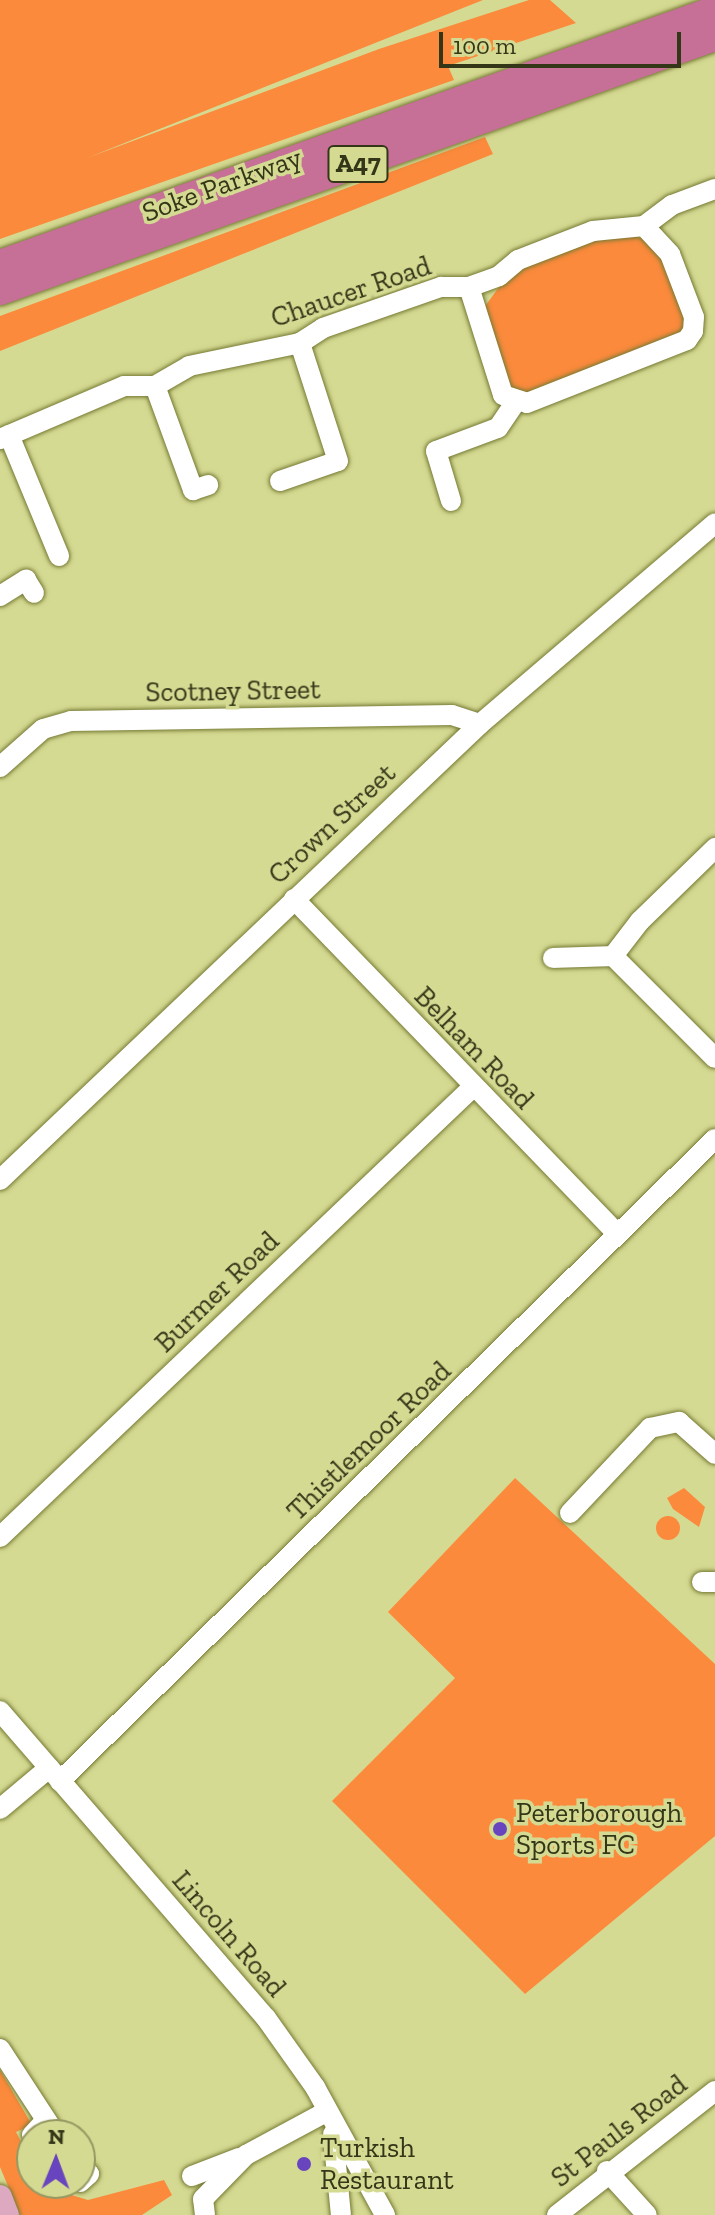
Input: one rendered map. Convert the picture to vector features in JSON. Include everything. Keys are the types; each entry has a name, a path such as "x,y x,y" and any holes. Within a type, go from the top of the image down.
{"highway":[{"name":"Soke Parkway","path":"0,264 715,10"},
{"name":"Soke Parkway","path":"0,291 715,37"}],"main road":[{"path":"0,2197 7,2215"}],"street":[{"name":"Chaucer Road","path":"5,437 124,386 155,386 189,366 300,343 323,328 441,287 469,287 499,276 518,260 593,231 644,226 672,205 715,189"},
{"path":"469,287 503,395 515,403 527,403 687,340 693,331 689,304 670,254 644,226"},
{"path":"280,481 338,461 300,343"},
{"path":"155,386 200,494"},
{"path":"451,501 436,451 498,428 515,403"},
{"path":"5,437 49,547"},
{"name":"Crown Street","path":"0,1180 480,724 715,523"},
{"path":"0,596 26,580 34,593"},
{"name":"Scotney Street","path":"0,767 43,729 71,721 452,715 480,724"},
{"path":"613,956 640,921 715,848"},
{"name":"Belham Road","path":"294,899 472,1088 617,1233"},
{"path":"553,958 613,956 715,1058"},
{"name":"Burmer Road","path":"0,1537 472,1088"},
{"name":"Thistlemoor Road","path":"0,1809 54,1774 715,1139"},
{"path":"570,1513 650,1428 679,1422 715,1454"},
{"name":"Lincoln Road","path":"0,1711 266,2018 385,2215"},
{"path":"0,2049 38,2119"},
{"name":"St Pauls Road","path":"557,2215 607,2171 715,2091"},
{"path":"192,2176 329,2119 341,2215"},
{"path":"205,2215 203,2199 246,2155"},
{"path":"607,2171 647,2215"}],"shaded area":[{"path":"0,0 483,0 87,158 379,49 529,0 550,0 576,23 448,66 454,80 0,239"},
{"path":"485,137 493,154 0,351 0,316"},
{"path":"631,235 652,242 662,253 688,318 685,334 531,393 507,388 483,309 502,283 520,266 580,243"},
{"path":"515,1478 715,1664 715,1836 525,1994 332,1801 455,1678 388,1612"},
{"path":"684,1488 705,1507 699,1527 673,1509 667,1498"},
{"path":"668,1516 677,1519 680,1528 677,1537 668,1540 659,1537 656,1528 659,1519"},
{"path":"0,2070 29,2119 16,2119 16,2199 96,2199 164,2180 172,2195 142,2215 20,2215 0,2167"}],"place":[{"name":"Peterborough Sports FC","path":"500,1829"},
{"name":"Turkish Restaurant","path":"304,2164"}]}
